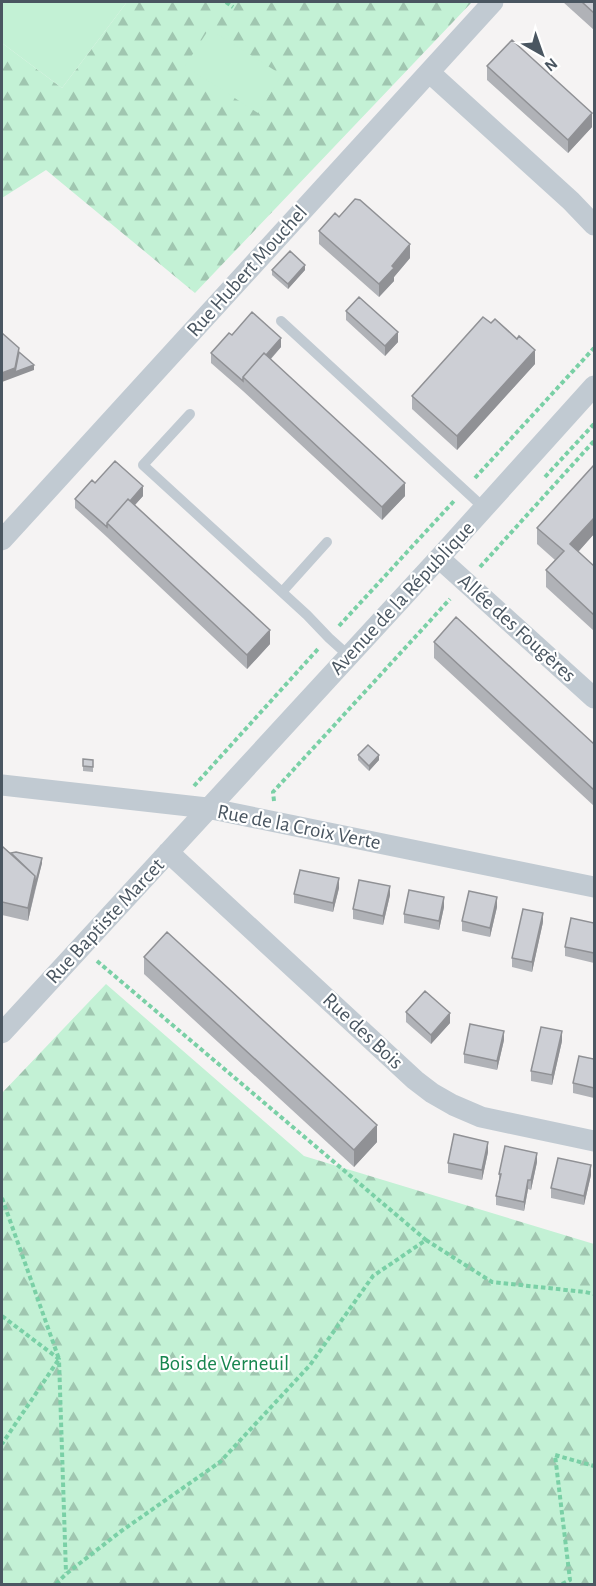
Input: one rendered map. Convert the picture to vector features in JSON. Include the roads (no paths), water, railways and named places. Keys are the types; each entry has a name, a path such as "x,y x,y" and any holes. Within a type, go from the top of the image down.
{"street":[{"name":"Rue Hubert Mouchel","path":"2,540 493,2"},
{"path":"429,72 571,201 594,225"},
{"name":"Avenue de la République","path":"207,808 439,558 594,386"},
{"name":"Allée des Fougères","path":"439,558 594,698"},
{"name":"Rue de la Croix Verte","path":"2,785 207,808 594,887"},
{"name":"Rue Baptiste Marcet","path":"2,1033 207,808"},
{"name":"Rue des Bois","path":"168,852 415,1080 432,1093 481,1117 594,1141"}],"lane":[{"path":"281,321 484,508"},
{"path":"190,414 142,465 349,656"},
{"path":"282,592 327,542"}],"park label":[{"name":"Bois de Verneuil","path":"224,1363"}]}
